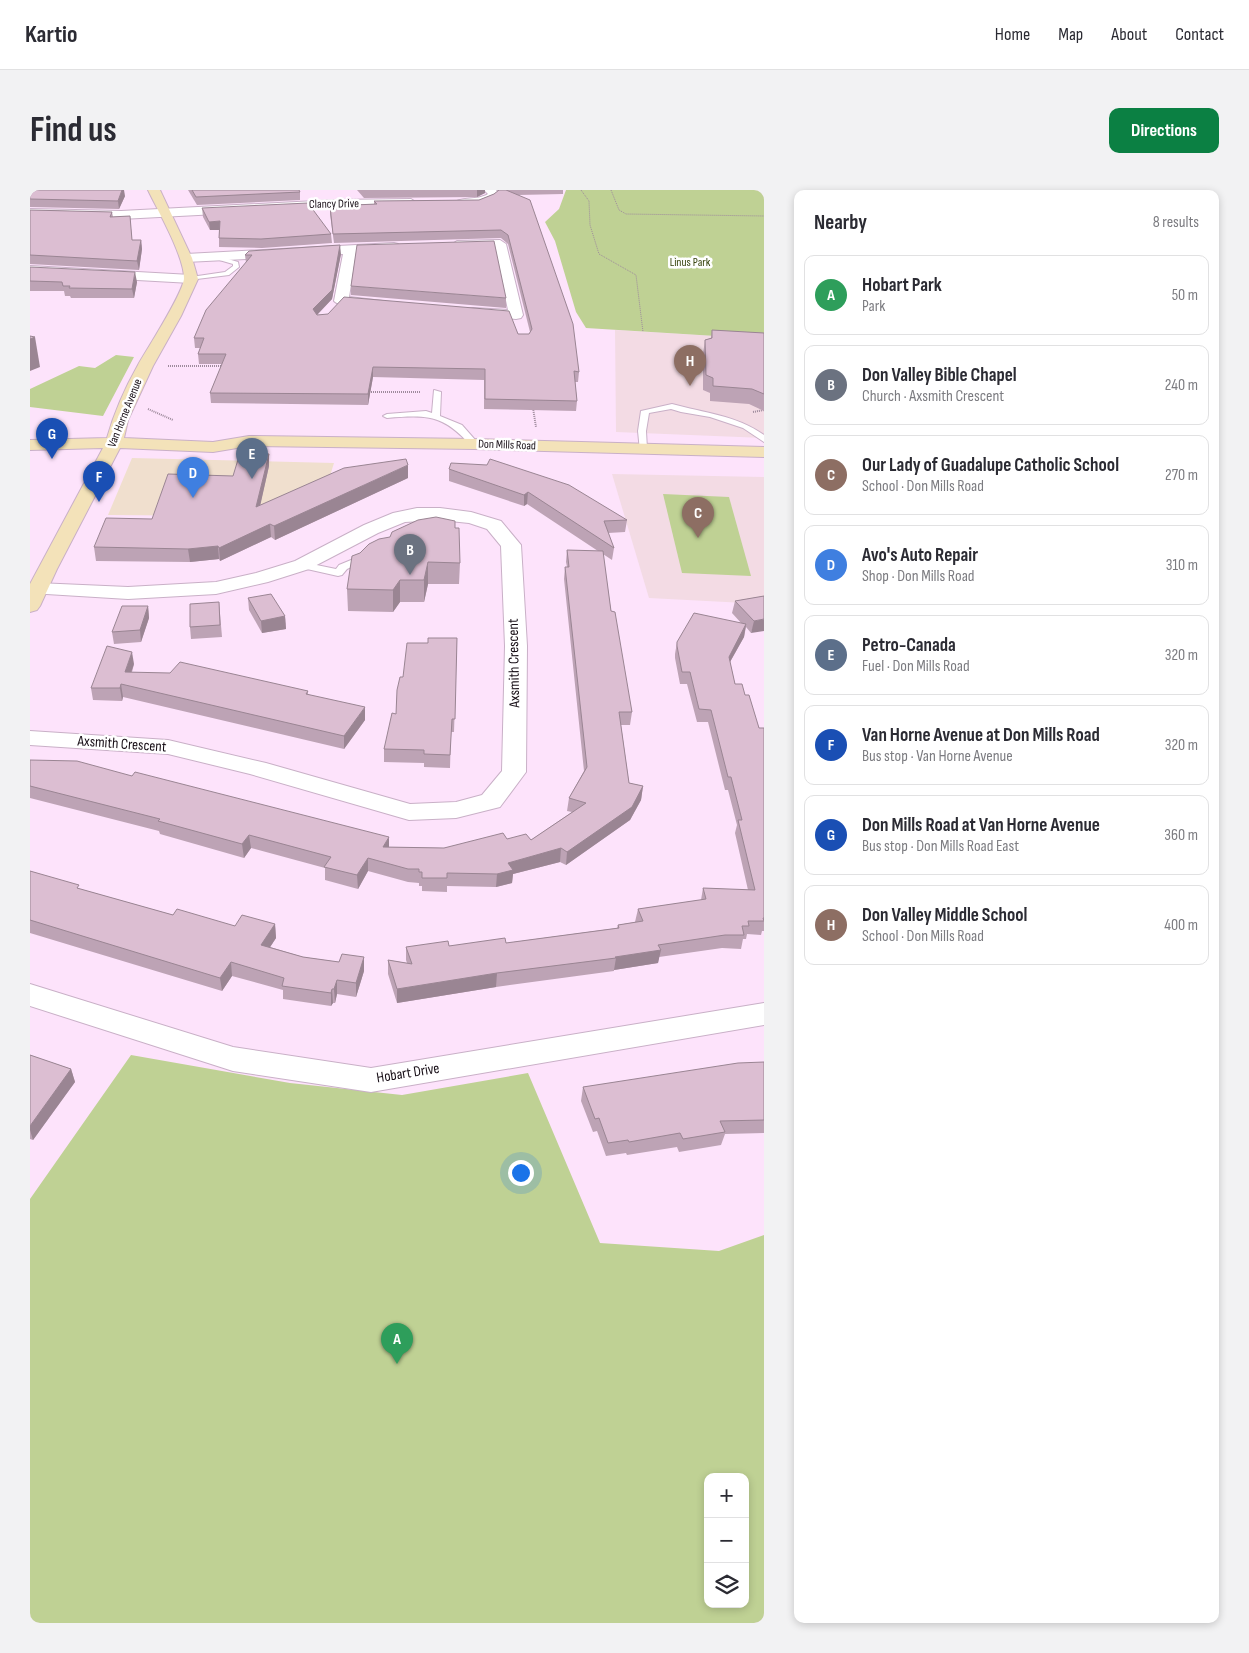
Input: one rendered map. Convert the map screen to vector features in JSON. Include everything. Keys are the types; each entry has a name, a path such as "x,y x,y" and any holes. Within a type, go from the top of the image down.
{"street":[{"path":"30,270 191,279 186,258 154,190"},
{"path":"323,190 335,204"},
{"path":"450,203 478,203 494,195 490,190"},
{"name":"Clancy Drive","path":"30,213 122,215 335,204 421,203"},
{"path":"440,246 500,239 521,331"},
{"path":"186,258 410,246"},
{"path":"328,314 340,301 350,248"},
{"name":"Van Horne Avenue","path":"34,598 116,437 120,420 145,366 174,316 191,279"},
{"path":"340,301 389,305"},
{"path":"458,310 516,315"},
{"path":"44,429 116,437"},
{"path":"30,445 116,437"},
{"name":"Don Mills Road","path":"116,437 213,447 249,441 474,444 764,452"},
{"name":"Axsmith Crescent","path":"30,738 168,747 257,768 409,812 456,810 491,800 514,772 516,646 511,545 494,526 471,518 440,514 417,514 404,522 371,529 302,565 261,578 216,588 34,598"},
{"name":"Hobart Drive","path":"30,995 232,1059 372,1080 764,1014"}],"lane":[{"path":"191,279 227,274 236,267 236,263 211,256"},
{"path":"436,418 437,392"},
{"path":"643,449 642,431 645,411 672,406 681,410 711,415 746,426 764,439"},
{"path":"387,416 426,413 459,427 474,444"},
{"path":"302,565 338,573 343,567 379,551"}],"path":[{"path":"581,190 589,201 590,225 599,254 636,275 642,332"},
{"path":"611,190 619,210 626,214 764,216"},
{"path":"145,366 224,366"},
{"path":"365,392 437,392"},
{"path":"533,403 537,429"},
{"path":"147,409 173,420"}],"shaded area":[{"path":"615,330 764,339 764,438 616,432"},
{"path":"132,458 334,463 330,476 244,516 108,515"},
{"path":"612,474 764,477 764,604 649,598"}],"green space":[{"name":"Linus Park","path":"566,190 764,190 764,339 586,328 576,312 555,241 545,222 559,209"},
{"path":"116,355 134,357 103,416 30,407 30,389 79,366 95,368"},
{"path":"663,494 729,497 751,576 682,573"},
{"path":"131,1055 290,1083 402,1095 528,1073 600,1243 719,1251 764,1235 764,1623 30,1623 30,1199"}],"building":[{"path":"30,190 122,190 118,201 30,199"},
{"path":"192,190 299,190 300,192 196,197"},
{"path":"499,190 506,190 530,200 573,324 579,372 574,371 577,401 485,399 485,369 373,367 368,394 210,393 226,354 198,354 204,338 194,338 206,310 252,255 245,255 249,251 340,245 332,290 313,309 317,315 328,314 344,297 509,311 518,334 529,334 532,329 508,235 501,230 333,234 330,206 377,204 374,201 479,200"},
{"path":"308,203 331,234 261,239 219,238 220,221 209,222 202,208"},
{"path":"30,210 112,212 110,217 130,216 132,240 141,240 137,261 30,255"},
{"path":"494,241 506,298 351,286 357,245"},
{"path":"30,267 135,272 132,289 69,288 70,286 63,286 62,282 30,281"},
{"path":"712,330 764,333 764,394 752,389 713,386 713,378 706,375 705,340 712,338"},
{"path":"240,453 269,454 256,507 344,468 406,459 408,465 274,526 270,524 219,548 218,546 188,549 94,547 106,518 152,519 168,474 233,476"},
{"path":"490,459 569,485 627,520 604,521 614,548 528,492 524,495 449,469 451,463 487,465"},
{"path":"436,517 455,521 455,528 459,528 460,563 428,562 424,580 400,580 393,590 347,589 352,556 360,553 369,544 379,539 390,537 392,532 418,520"},
{"path":"567,550 603,551 611,611 615,612 632,712 619,712 629,783 643,786 632,807 567,852 561,848 508,863 513,870 497,874 447,873 447,878 422,878 422,872 419,872 419,869 408,869 368,858 357,875 324,867 331,857 249,835 242,844 158,821 160,819 30,786 30,760 77,761 132,776 135,772 389,837 383,847 444,848 503,833 507,839 526,834 531,840 586,803 569,798 587,767 565,567 569,567"},
{"path":"271,594 285,616 261,621 248,598"},
{"path":"764,596 764,619 754,621 735,601"},
{"path":"219,602 220,625 190,627 190,604"},
{"path":"122,606 148,606 140,630 112,632"},
{"path":"694,613 746,624 729,657 735,684 742,684 745,695 749,695 759,728 764,728 764,921 748,921 749,926 742,926 744,935 725,935 658,945 661,950 616,958 497,973 397,989 388,960 412,964 406,947 448,941 449,946 505,938 506,943 619,928 618,925 643,921 638,909 706,899 703,888 755,890 738,820 742,820 731,777 728,777 711,710 699,709 690,672 682,672 677,642"},
{"path":"428,638 457,638 455,719 452,719 450,755 424,754 424,750 384,749 392,713 396,714 397,690 400,677 403,677 407,643 428,643"},
{"path":"107,646 132,652 125,672 170,673 180,662 308,691 306,694 365,707 344,736 121,684 120,688 91,688"},
{"path":"30,871 79,885 77,888 173,915 177,909 235,926 242,915 275,924 261,945 303,957 339,962 342,954 364,957 356,983 337,980 331,993 282,986 284,978 231,962 220,978 30,920"},
{"path":"30,1055 71,1069 30,1126"},
{"path":"764,1062 764,1120 720,1121 725,1132 683,1139 680,1133 629,1142 628,1140 608,1143 599,1118 595,1119 583,1087 738,1063"}],"place":[{"name":"Don Valley Middle School","path":"690,386"},
{"name":"Don Mills Road at Van Horne Avenue","path":"52,459"},
{"name":"Petro-Canada","path":"252,479"},
{"name":"Avo's Auto Repair","path":"193,498"},
{"name":"Van Horne Avenue at Don Mills Road","path":"99,502"},
{"name":"Our Lady of Guadalupe Catholic School","path":"698,538"},
{"name":"Don Valley Bible Chapel","path":"410,575"},
{"name":"Hobart Park","path":"397,1364"}]}
